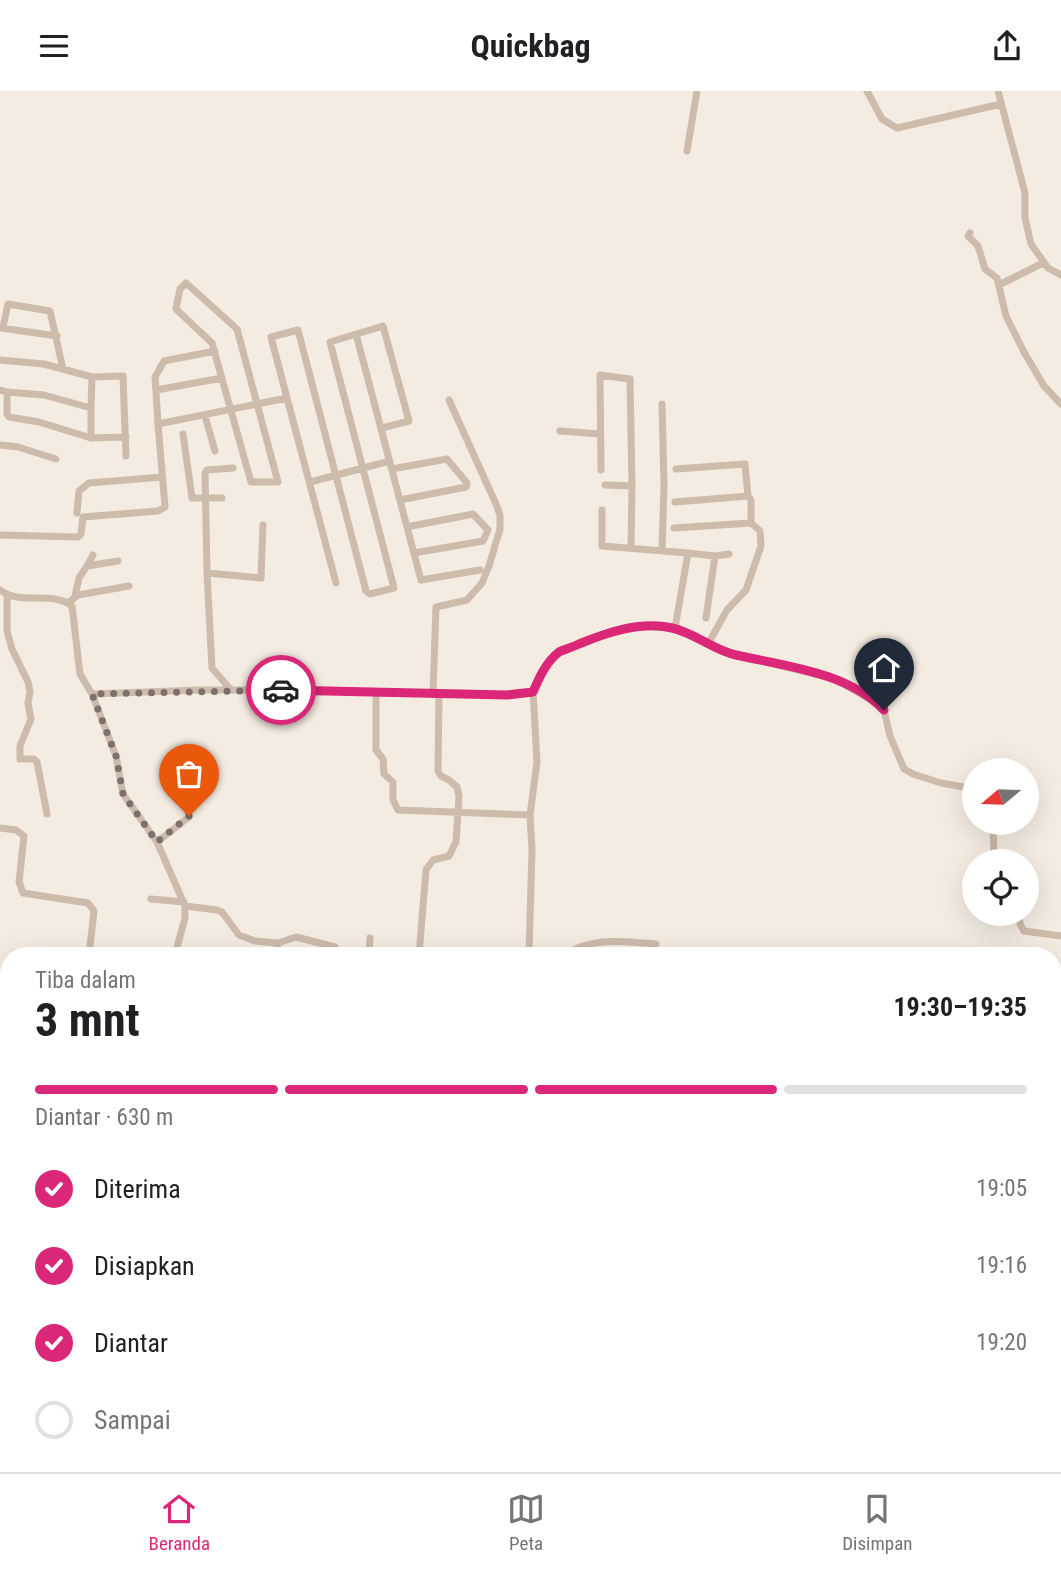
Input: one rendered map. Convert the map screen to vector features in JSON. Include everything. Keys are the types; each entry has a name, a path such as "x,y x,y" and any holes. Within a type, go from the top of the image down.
{"street":[{"path":"687,151 697,91"},
{"path":"867,91 882,119 897,128 1000,104"},
{"path":"998,91 1025,193 1028,233 1033,250 1051,271 1061,275"},
{"path":"970,233 968,236 978,246 985,268 995,275 1006,316 1024,352 1044,386 1061,404"},
{"path":"999,285 1043,263"},
{"path":"186,283 237,329 278,482 251,482 215,351 212,343 176,309 180,289 186,283"},
{"path":"57,337 1,328 6,306 11,303 50,311 57,337 63,369"},
{"path":"337,583 271,337 298,330 366,591 370,594 394,588 330,342 383,326 409,421 382,428"},
{"path":"356,334 421,580 480,570"},
{"path":"0,535 78,537 81,534 83,517 158,511 164,507 155,377 163,361 215,351"},
{"path":"0,360 63,369 92,377 124,376 126,456"},
{"path":"601,470 600,375 630,379 631,548"},
{"path":"91,438 92,377"},
{"path":"156,390 222,378"},
{"path":"91,408 44,395 3,391 9,417 39,422 91,438 126,437"},
{"path":"158,423 287,398"},
{"path":"420,947 426,870 433,860 449,856 456,842 459,796 457,787 438,771 436,607 465,601 474,593 489,566 501,521 496,504 449,400"},
{"path":"662,404 662,550"},
{"path":"205,416 215,451"},
{"path":"560,432 600,434"},
{"path":"183,434 191,496 193,499 222,498"},
{"path":"0,445 18,447 56,459"},
{"path":"310,482 363,468 447,459 467,483 466,487 400,500"},
{"path":"676,469 745,464 748,496 751,500 751,523"},
{"path":"231,690 212,668 205,471 233,468"},
{"path":"77,513 79,491 89,483 162,477"},
{"path":"605,485 632,486"},
{"path":"676,502 748,496"},
{"path":"602,510 602,546 715,556 729,554"},
{"path":"407,527 472,514 488,530 483,541 414,553"},
{"path":"674,528 751,523 759,528 762,541 749,582 743,595 725,612 708,643"},
{"path":"207,573 262,577 263,525"},
{"path":"675,628 688,553"},
{"path":"68,603 75,596 79,578 93,555"},
{"path":"706,618 715,556"},
{"path":"87,566 118,561"},
{"path":"75,596 129,586"},
{"path":"0,590 7,595 55,599 68,603 74,612 80,674 92,694 116,756 123,794 157,842 184,904 185,918 177,947"},
{"path":"7,595 8,631 12,649 30,692 28,703 31,719 20,746 20,759 34,759 37,762 47,814"},
{"path":"529,947 532,850 530,815 537,762 533,692 542,671 559,652 594,638 640,626 675,628 725,652 835,679 884,710 890,736 904,769 941,783 962,787"},
{"path":"92,694 231,690 507,695 533,692"},
{"path":"376,692 376,750 383,759 384,774 393,782 393,800 398,810 530,815"},
{"path":"157,842 189,817 181,776"},
{"path":"0,828 16,830 24,836 19,882 23,893 88,903 91,906 93,915 90,947"},
{"path":"151,899 217,910 243,937 278,943 292,938 309,939 335,947"},
{"path":"1021,926 1024,931 1061,936"},
{"path":"369,947 370,938"},
{"path":"578,947 619,940 656,944"},
{"path":"277,947 278,943"}],"way so far":[{"path":"189,816 157,842 123,794 116,756 92,694 281,690"}],"route":[{"path":"281,690 439,695 507,695 533,692 542,671 559,652 619,630 656,626 675,628 694,635 725,652 835,679 884,710"}]}
